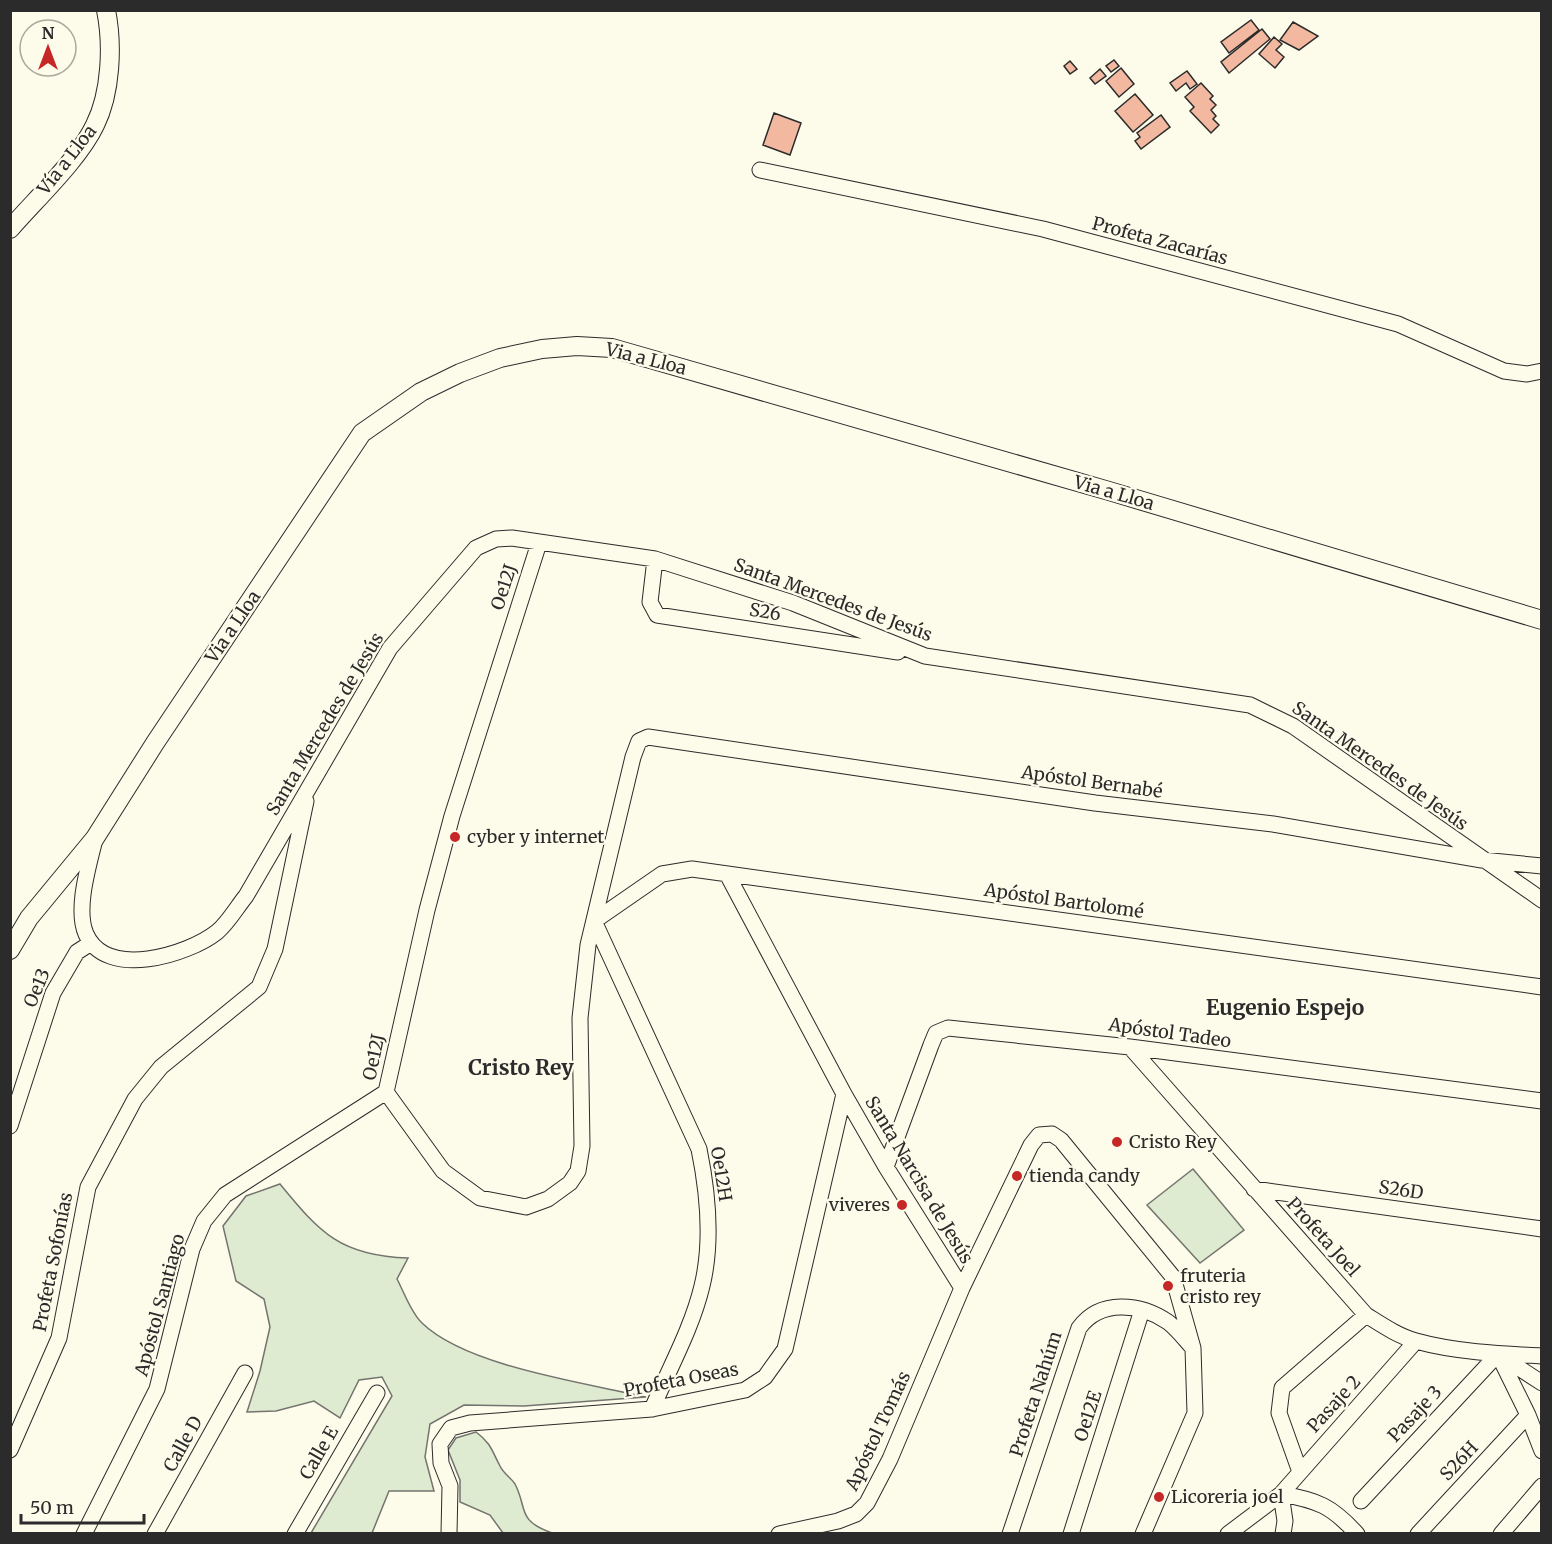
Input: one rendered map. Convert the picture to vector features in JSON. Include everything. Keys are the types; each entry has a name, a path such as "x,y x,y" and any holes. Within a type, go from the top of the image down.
{"street":[{"name":"Vía a Lloa","path":"10,229 74,155 95,126 106,91 109,64 106,10"},
{"name":"Profeta Zacarías","path":"760,170 1042,229 1398,324 1504,371 1527,374 1542,371"},
{"name":"Via a Lloa","path":"10,950 29,918 95,838 155,742 362,434 421,392 460,373 500,358 542,349 577,346 612,348 1110,491 1542,620"},
{"name":"Santa Mercedes de Jesús","path":"91,944 121,959 144,961 192,945 218,932 246,896 390,648 476,548 504,538 655,559 793,603 924,656 1250,705 1293,726 1542,900"},
{"name":"Oe12J","path":"539,543 452,816 427,910 386,1092 443,1171 480,1198 525,1207 548,1199 570,1183 578,1171 582,1146 580,1018 588,945 633,757 639,741"},
{"name":"S26","path":"655,559 650,602 657,615 924,656"},
{"name":"Apóstol Bernabé","path":"639,741 648,736 664,738 1095,803 1273,824 1482,860 1542,866"},
{"name":"Profeta Sofonías","path":"10,1450 59,1338 88,1187 135,1099 161,1067 259,987 275,949 310,787"},
{"path":"91,944 85,932 83,902 95,838"},
{"name":"Apóstol Bartolomé","path":"594,921 662,874 692,869 1542,987"},
{"name":"Santa Narcisa de Jesús","path":"727,874 844,1095 962,1288"},
{"name":"Oe12H","path":"594,921 699,1149 705,1181 707,1251 702,1285 690,1320 652,1409"},
{"name":"Oe13","path":"10,1126 53,993 76,952 91,944"},
{"name":"Apóstol Tadeo","path":"886,1167 936,1033 948,1028 1130,1047 1542,1101"},
{"name":"Profeta Joel","path":"1130,1047 1366,1315 1395,1333 1416,1341 1498,1354 1542,1356"},
{"name":"Apóstol Santiago","path":"84,1533 157,1389 192,1249 204,1221 225,1195 386,1092"},
{"name":"Profeta Oseas","path":"448,1533 450,1486 439,1454 440,1444 451,1428 470,1423 652,1409 745,1390 765,1377 785,1348 844,1095"},
{"name":"Santa Narcisa de Jesús","path":"962,1288 1031,1145 1039,1135 1052,1134 1061,1140 1173,1277 1193,1348 1195,1413 1143,1533"},
{"name":"S26D","path":"1254,1189 1542,1229"},
{"name":"Apóstol Tomás","path":"779,1533 838,1521 856,1514 867,1503 890,1459 962,1288"},
{"name":"Profeta Nahúm","path":"1010,1533 1079,1328 1088,1314 1103,1308 1142,1310 1169,1322 1193,1348"},
{"name":"Oe12E","path":"1071,1533 1142,1310"},
{"path":"1300,1472 1278,1413 1282,1388 1366,1315"},
{"name":"Pasaje 2","path":"1281,1494 1416,1341"},
{"path":"1498,1354 1542,1383"},
{"path":"1498,1354 1528,1415 1542,1451"},
{"name":"Pasaje 3","path":"1361,1501 1498,1354"},
{"name":"Calle D","path":"155,1533 245,1373"},
{"name":"Calle E","path":"295,1533 377,1393"},
{"name":"S26H","path":"1418,1533 1528,1415"},
{"path":"1501,1533 1542,1486"},
{"path":"1228,1533 1281,1494 1319,1502 1332,1509 1357,1533"},
{"path":"1281,1494 1285,1514 1283,1533"}],"green space":[{"path":"1193,1169 1244,1230 1200,1263 1147,1205"},
{"path":"280,1184 307,1216 334,1239 365,1252 408,1258 397,1279 418,1319 442,1338 496,1362 560,1379 646,1397 524,1406 464,1405 430,1424 425,1457 434,1491 389,1491 372,1533 311,1533 392,1396 382,1377 359,1380 340,1418 314,1401 276,1411 247,1412 260,1371 270,1327 264,1299 236,1281 223,1226 246,1196"},
{"path":"476,1432 488,1444 501,1469 515,1484 528,1518 552,1533 503,1533 490,1515 460,1502 460,1480 448,1450 456,1438"}],"building":[{"path":"1251,20 1259,30 1229,53 1221,42"},
{"path":"1293,22 1318,36 1299,50 1280,40"},
{"path":"1262,29 1270,39 1229,73 1221,62"},
{"path":"1274,37 1282,44 1276,50 1284,57 1275,68 1259,54"},
{"path":"1114,60 1119,66 1111,72 1106,66"},
{"path":"1070,61 1077,69 1070,74 1064,66"},
{"path":"1121,68 1134,84 1119,97 1106,81"},
{"path":"1100,69 1106,76 1095,84 1090,78"},
{"path":"1187,71 1197,84 1190,89 1186,83 1176,91 1170,83"},
{"path":"1201,83 1213,96 1210,99 1216,105 1211,110 1216,116 1213,119 1219,125 1211,133 1190,111 1194,107 1185,97"},
{"path":"1135,94 1153,115 1133,132 1115,111"},
{"path":"774,113 801,123 790,155 763,145"},
{"path":"1161,115 1170,127 1141,149 1135,141 1140,137 1137,133"}],"place":[{"name":"cyber y internet","path":"455,837"},
{"name":"Cristo Rey","path":"1117,1142"},
{"name":"tienda candy","path":"1017,1176"},
{"name":"viveres","path":"902,1205"},
{"name":"fruteria cristo rey","path":"1168,1286"},
{"name":"Licoreria joel","path":"1159,1497"}],"district":[{"name":"Eugenio Espejo","path":"1285,1008"},
{"name":"Cristo Rey","path":"521,1068"}]}
